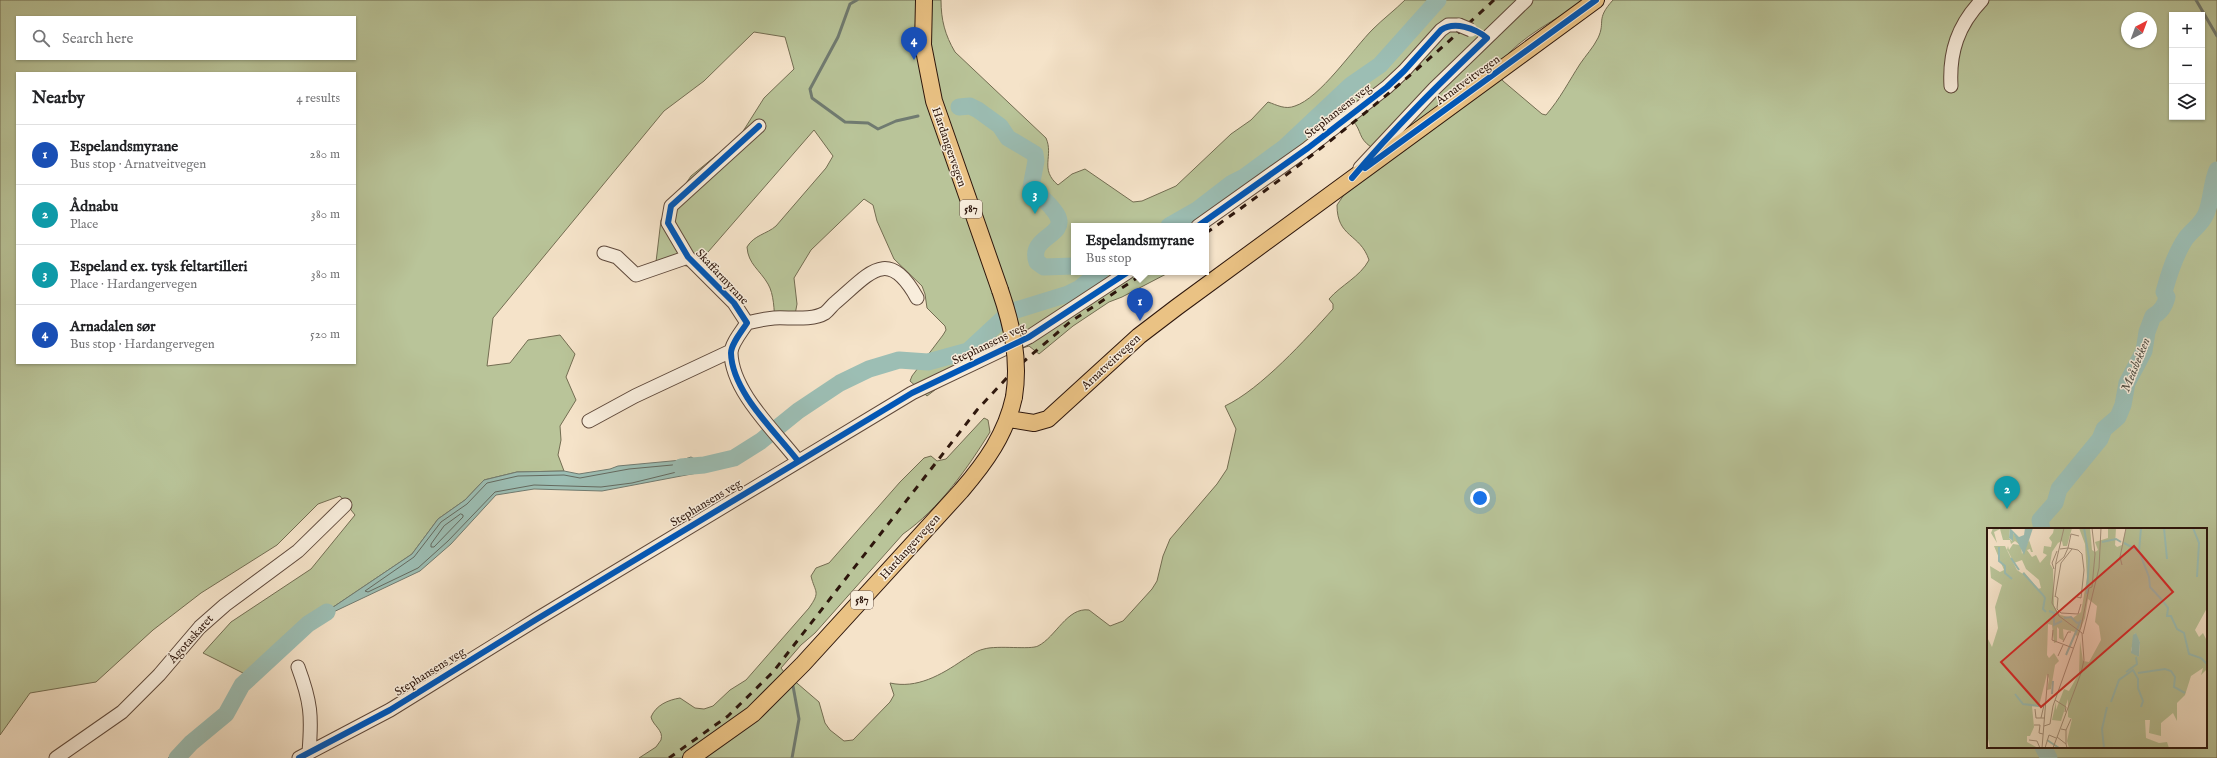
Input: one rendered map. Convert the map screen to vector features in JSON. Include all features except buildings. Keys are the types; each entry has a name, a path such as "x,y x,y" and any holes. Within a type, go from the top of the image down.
{"main road":[{"name":"Hardangervegen","path":"691,758 753,714 803,664 974,476 997,443 1009,419 1017,377 1016,351 1010,322 1000,290 934,101 924,45 924,0"},
{"name":"Arnatveitvegen","path":"1009,419 1034,424 1048,419 1139,336 1596,0"}],"street":[{"path":"1352,178 1403,122 1526,0"},
{"path":"1951,86 1950,66 1955,41 1965,21 1982,0"},
{"name":"Stephansens veg","path":"1202,223 1308,148 1387,87 1404,71 1441,30 1448,25 1465,28 1487,38"},
{"name":"Skaffarmyrane","path":"746,323 734,303 688,257 668,222 671,206 759,126"},
{"name":"Skaffarmyrane","path":"604,253 618,257 636,275 688,257"},
{"name":"Skaffarmyrane","path":"746,323 824,313 868,275 882,268 891,269 900,273 917,298"},
{"name":"Stephansens veg","path":"304,755 390,710 912,393 1030,337 1123,275"},
{"name":"Skaffarmyrane","path":"731,352 746,323"},
{"path":"589,421 636,396 731,352 736,380 798,461"},
{"name":"Ågotaskaret","path":"56,758 122,712 159,675 200,627 225,605 298,551 345,504"},
{"name":"Stephansens veg","path":"298,668 307,692 312,719 304,755"}],"green space":[{"path":"0,0 941,0 944,27 955,52 1046,138 1049,151 1048,168 1052,179 1058,185 1072,174 1085,169 1133,202 1142,201 1176,186 1231,134 1251,120 1268,102 1281,107 1291,107 1305,101 1336,72 1373,29 1405,0 1586,0 1529,36 1499,64 1500,77 1503,81 1542,114 1546,115 1596,42 1601,28 1602,16 1613,0 2217,0 2217,758 639,758 656,747 661,740 661,733 651,717 659,706 671,700 680,698 695,708 704,709 713,706 730,690 746,680 813,602 816,592 811,576 816,568 829,563 900,482 924,458 931,456 937,461 946,459 984,418 988,420 990,432 972,460 951,488 929,513 903,534 815,633 801,645 781,668 819,702 825,723 830,730 844,741 853,740 890,702 894,695 890,683 910,684 928,679 946,671 975,652 984,649 997,647 1028,648 1038,646 1068,618 1081,610 1089,610 1110,626 1123,621 1152,589 1157,581 1163,556 1170,539 1217,484 1227,469 1236,429 1225,406 1239,398 1268,376 1296,348 1333,309 1333,304 1329,299 1356,276 1369,260 1365,251 1341,224 1338,216 1337,205 1390,127 1371,147 1364,141 1353,121 1209,224 1071,223 1071,275 1164,275 1122,297 1109,302 1073,326 1039,354 1029,346 1000,355 982,367 944,383 927,396 910,381 912,376 943,335 946,330 945,326 927,308 922,286 894,259 877,221 873,205 864,199 811,250 794,278 797,304 794,320 775,322 770,288 752,262 747,247 757,237 776,226 826,168 833,156 814,130 695,267 656,262 661,220 691,176 740,136 764,98 794,69 785,37 754,32 704,81 664,111 493,318 487,366 510,363 528,340 560,335 575,354 566,377 576,400 560,426 561,440 558,455 564,471 517,472 484,480 465,500 438,519 412,554 308,624 251,677 203,653 231,622 311,569 355,515 340,496 318,504 277,545 201,593 153,630 96,682 30,693 0,735"}],"water":[{"path":"691,457 702,463 704,467 697,473 602,491 534,489 496,495 451,544 420,571 308,624 412,554 438,519 465,500 484,480 517,472 564,471 579,474 610,469 618,466 682,460"},
{"path":"226,714 212,732 185,758 168,758 213,715"}],"waterway":[{"path":"857,0 850,4 838,37 810,89 812,98 845,122 868,123 878,129 896,121 918,116"},
{"path":"1174,223 1197,210 1232,183 1244,177 1285,147 1351,85 1380,65 1438,0"},
{"path":"2196,0 2217,36"},
{"path":"959,107 970,106 978,110 1000,126 1008,138 1035,154 1036,161 1031,187 1053,209 1058,217 1059,223 1057,229 1038,247 1036,254 1037,262 1044,267 1071,266"},
{"name":"Meåsbekken","path":"2042,528 2040,520 2055,503 2059,489 2100,439 2104,429 2118,417 2123,405 2127,383 2144,351 2147,332 2153,316 2163,308 2165,303 2167,297 2164,292 2176,257 2186,238 2206,214 2217,170"},
{"path":"681,467 704,465 734,458 761,441 798,411 840,383 869,369 899,360 928,362 968,351 1010,312 1068,294 1080,288 1096,275"},
{"path":"177,758 191,743 226,714 242,685 308,624 327,612"},
{"path":"792,758 799,719 793,686"},
{"name":"Meåsbekken","path":"2044,748 2049,758"}],"railway":[{"path":"1209,231 1281,179 1354,122 1460,32 1494,0"},
{"path":"669,758 728,716 773,672 977,410 1016,368 1070,322 1141,275"}],"cycle path":[{"path":"1365,168 1596,0"},
{"path":"1202,223 1308,148 1387,87 1404,71 1441,30 1452,26 1464,27 1477,31 1487,38 1384,141 1352,178"},
{"path":"759,126 671,206 668,223 688,257 734,303 747,323 731,349 733,368 739,382 756,410 798,461"},
{"path":"299,758 390,710 537,619 912,393 1029,337 1123,275"}],"place":[{"name":"Arnadalen sør","path":"914,60"},
{"name":"Espeland ex. tysk feltartilleri","path":"1035,214"},
{"name":"Espelandsmyrane","path":"1140,321"},
{"name":"Ådnabu","path":"2007,509"}]}
